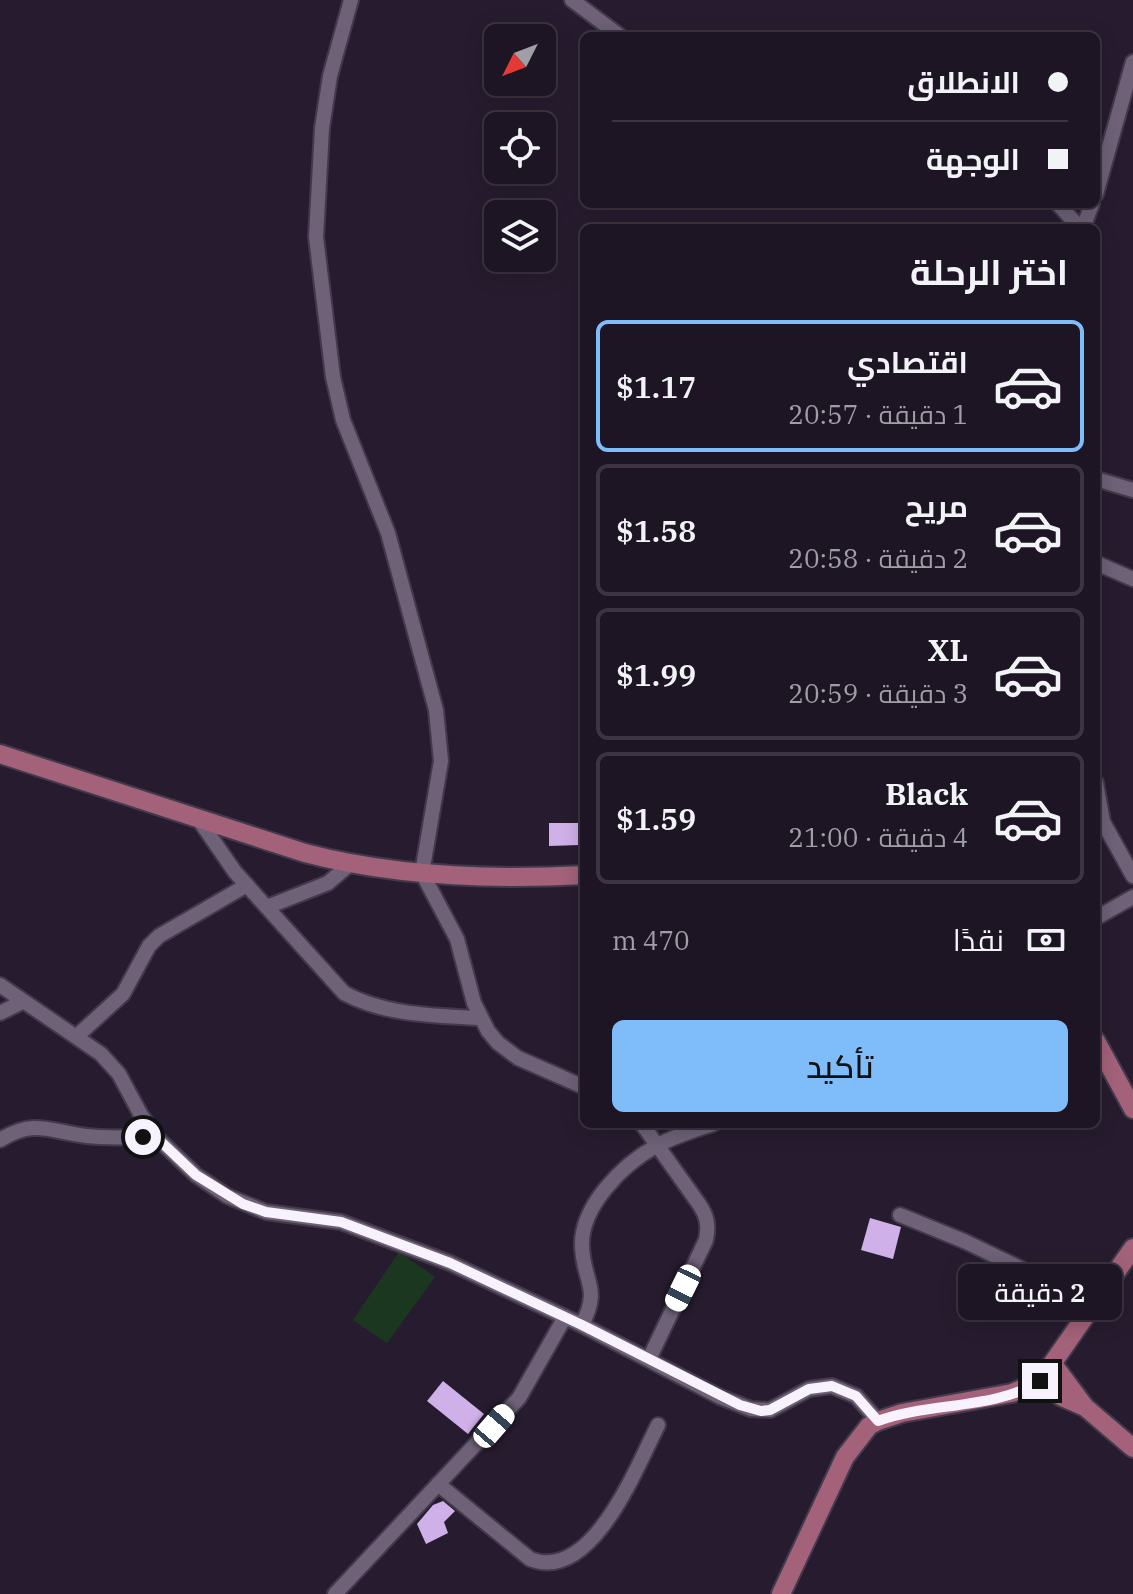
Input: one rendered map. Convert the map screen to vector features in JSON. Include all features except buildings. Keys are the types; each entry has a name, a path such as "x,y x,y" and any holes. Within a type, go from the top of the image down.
{"main road":[{"path":"0,754 305,853 350,864 422,873 506,878 580,875"},
{"path":"1100,1048 1133,1109"},
{"path":"781,1594 845,1457 860,1435 878,1421 902,1413 1012,1393 1040,1381 1133,1248"},
{"path":"1053,1364 1085,1407 1133,1448"},
{"path":"1040,1381 1062,1397 1085,1407"}],"street":[{"path":"351,0 330,76 322,128 316,237 333,377 343,420 388,533 436,710 441,761 422,873 457,939 480,1018 498,1043 518,1058 580,1085"},
{"path":"572,0 615,32"},
{"path":"1100,181 1133,62"},
{"path":"1062,208 1077,224"},
{"path":"1100,480 1133,490"},
{"path":"1100,565 1133,579"},
{"path":"1100,805 1103,822 1133,876"},
{"path":"197,817 224,858 247,885 336,986 352,998 413,1013 480,1018"},
{"path":"267,907 328,883 350,864"},
{"path":"77,1036 123,994 149,946 159,936 247,885"},
{"path":"1100,916 1133,897"},
{"path":"0,985 101,1054 119,1074 157,1138 196,1175 243,1204 266,1212 349,1225 460,1267 582,1325 720,1397 751,1409 770,1410 809,1389 832,1386 856,1396 878,1421"},
{"path":"0,1013 22,1002"},
{"path":"0,1140 17,1131 41,1127 86,1136 157,1138"},
{"path":"645,1128 706,1215 708,1228 706,1240 649,1359"},
{"path":"582,1325 593,1298 582,1245 585,1222 598,1200 621,1174 657,1145 702,1128"},
{"path":"900,1215 1020,1268 1085,1317"},
{"path":"335,1594 519,1398 565,1317"},
{"path":"438,1484 530,1559 549,1563 578,1551 600,1529 619,1503 658,1425"}],"green space":[{"path":"399,1252 435,1277 387,1343 353,1320"}],"route":[{"path":"143,1137 157,1138 196,1175 243,1204 266,1212 341,1222 450,1263 625,1346 720,1397 751,1409 770,1410 809,1389 820,1385 832,1386 856,1396 878,1421 902,1413 1012,1393 1040,1381"}]}
